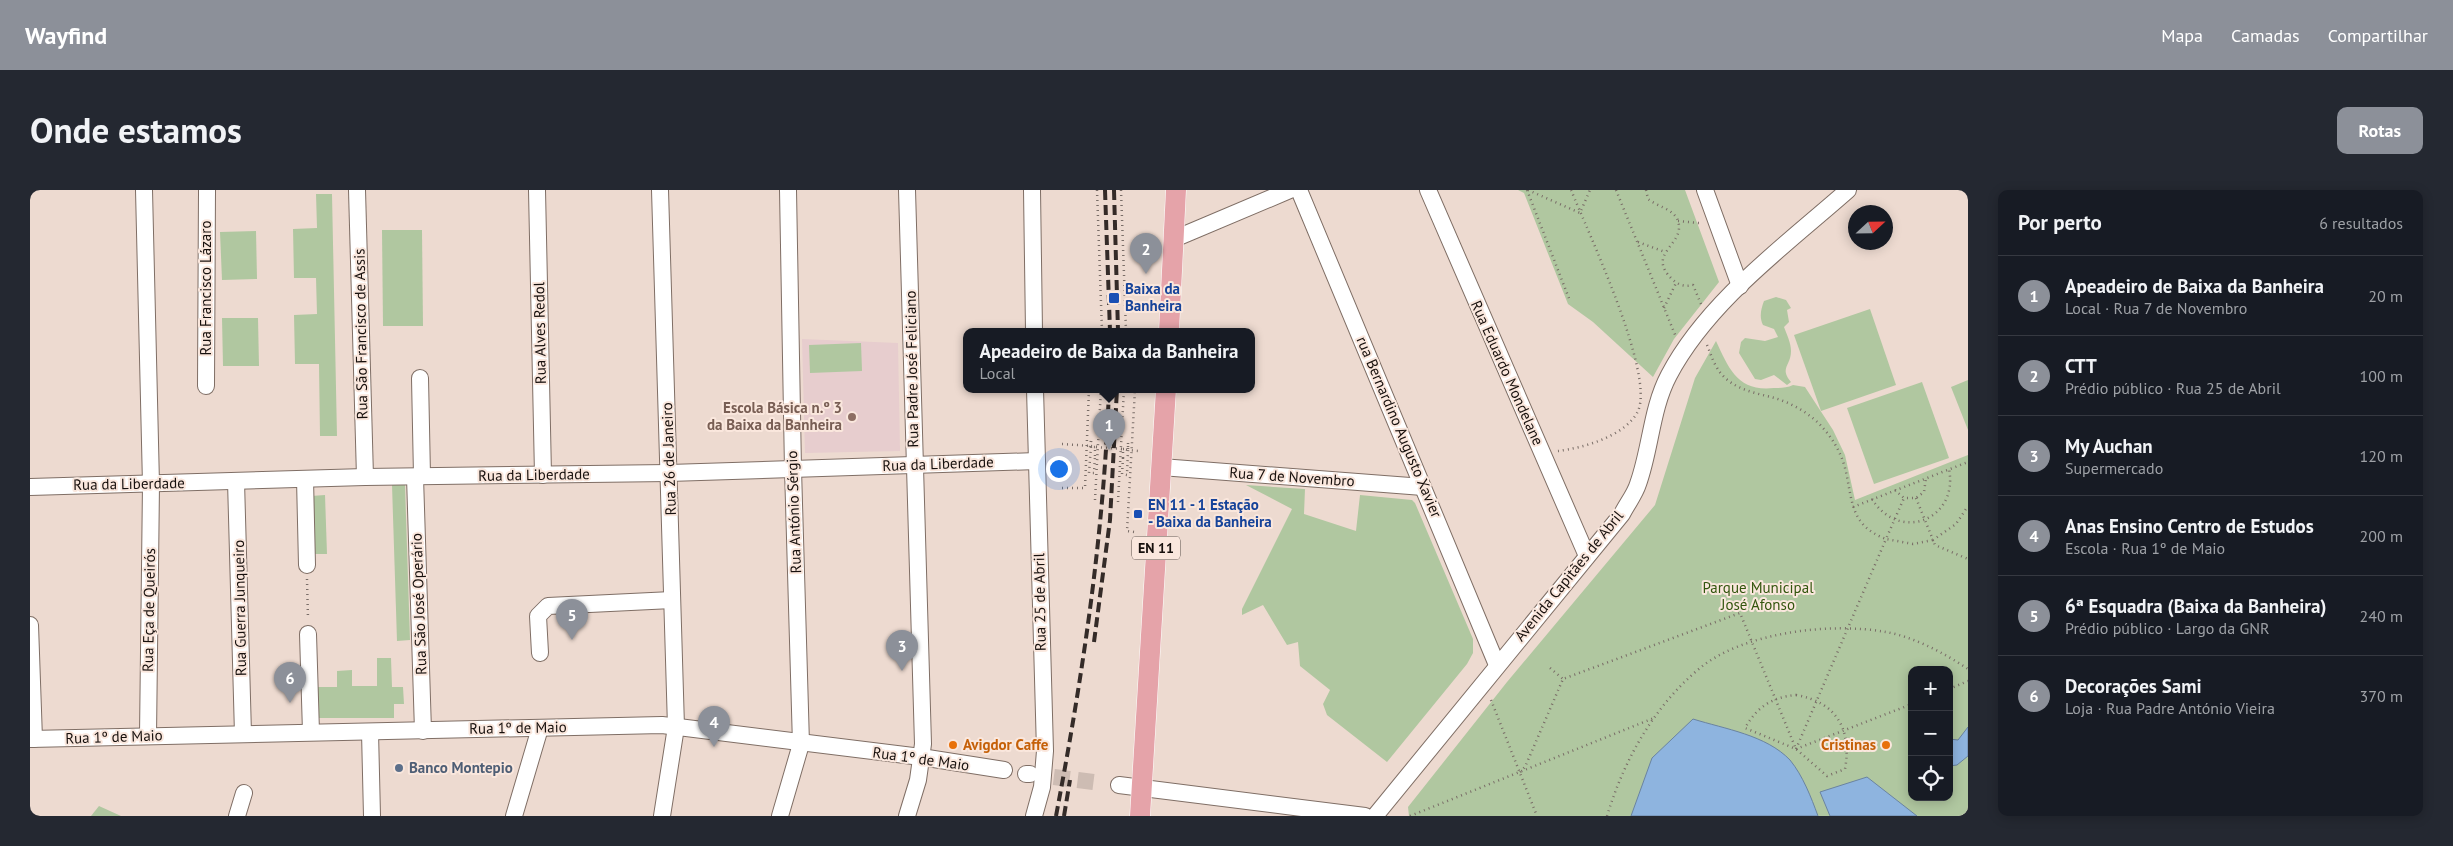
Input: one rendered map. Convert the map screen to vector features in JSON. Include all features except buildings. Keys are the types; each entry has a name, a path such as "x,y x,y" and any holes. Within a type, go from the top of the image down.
{"main road":[{"path":"1169,328 1176,190"},
{"name":"EN 11","path":"1140,816 1166,393"}],"street":[{"name":"Rua Eça de Queirós","path":"144,190 151,484 148,736"},
{"name":"Rua Francisco Lázaro","path":"206,386 207,190"},
{"name":"Rua São Francisco de Assis","path":"358,190 365,477"},
{"name":"Rua Alves Redol","path":"537,190 544,475"},
{"name":"Rua 26 de Janeiro","path":"660,190 670,473 676,727 662,816"},
{"name":"Rua António Sérgio","path":"780,816 801,744 793,469 788,190"},
{"name":"Rua Padre José Feliciano","path":"907,190 922,701 922,758 918,780 907,816"},
{"path":"1032,190 1034,328"},
{"path":"1174,239 1290,190"},
{"name":"rua Bernardino Augusto Xavier","path":"1300,190 1497,665"},
{"name":"Rua Eduardo Mondelane","path":"1428,190 1587,556"},
{"path":"1705,190 1740,286"},
{"name":"Avenida Capitães de Abril","path":"1375,816 1622,514 1638,485 1654,414 1669,375 1702,326 1740,286 1848,190"},
{"name":"Rua São José Operário","path":"420,378 418,476 423,731"},
{"name":"Rua 25 de Abril","path":"1035,815 1042,787 1045,752 1036,393"},
{"name":"Rua da Liberdade","path":"30,487 365,477 670,473 1037,461"},
{"name":"Rua 7 de Novembro","path":"1161,467 1423,487"},
{"path":"305,479 307,565"},
{"name":"Rua Guerra Junqueiro","path":"236,482 243,734"},
{"path":"540,654 538,616 544,608 554,604 672,600"},
{"path":"30,625 32,739"},
{"path":"308,634 311,732"},
{"name":"Rua 1º de Maio","path":"32,739 662,725 1004,770"},
{"path":"514,816 540,728"},
{"path":"370,732 372,816"},
{"path":"1119,786 1365,816"},
{"path":"237,816 244,792"}],"path":[{"path":"1098,190 1102,328"},
{"path":"1122,190 1126,328"},
{"path":"1527,190 1580,213"},
{"path":"1527,190 1570,301"},
{"path":"1551,452 1587,446 1614,433 1633,418 1641,402 1641,386 1631,339 1571,190"},
{"path":"1580,213 1590,190"},
{"path":"1616,190 1677,339"},
{"path":"1646,190 1648,199 1673,213 1678,220 1680,229 1674,242 1665,252 1663,263 1666,273 1676,283 1687,287 1693,285 1702,307"},
{"path":"1678,220 1699,223"},
{"path":"1638,242 1665,252"},
{"path":"1664,308 1676,283"},
{"path":"1707,344 1716,367 1727,379 1756,395 1771,397 1793,405 1817,422 1827,432 1844,465 1853,507 1866,528 1886,539 1913,544 1933,540 1956,524 1968,506"},
{"path":"1089,393 1089,473 1094,473 1094,456 1097,447"},
{"path":"1095,500 1101,393"},
{"path":"1118,502 1124,393"},
{"path":"1122,449 1122,474 1127,474 1135,393"},
{"path":"1062,488 1085,488 1089,446 1091,441 1090,447 1097,447"},
{"path":"1122,449 1128,449 1128,443 1130,450 1127,531 1134,532"},
{"path":"1062,444 1139,450"},
{"path":"1853,507 1968,462"},
{"path":"1872,499 1883,513 1894,520 1908,523 1925,520 1934,515 1945,503 1951,486 1949,469"},
{"path":"1895,490 1904,498 1916,498 1924,492 1926,478"},
{"path":"1796,749 1904,498"},
{"path":"1916,498 1935,545 1968,559"},
{"path":"307,565 308,634"},
{"path":"1520,772 1525,767 1563,679 1740,613 1796,749"},
{"path":"1606,816 1626,763 1654,718 1682,685 1702,667 1752,643 1804,630 1848,629 1887,632 1927,646 1968,668"},
{"path":"1550,668 1563,679"},
{"path":"1953,687 1968,681"},
{"path":"1796,695 1817,700 1835,714 1844,731 1848,745 1845,769 1827,776 1796,749 1745,728 1756,711 1775,699 1796,695"},
{"path":"1490,698 1538,816"},
{"path":"1796,749 1908,706"},
{"path":"1410,816 1654,718"}],"shaded area":[{"name":"Escola Básica n.º 3 da Baixa da Banheira","path":"802,339 898,343 900,451 805,453"}],"green space":[{"path":"1518,190 1685,190 1719,282 1674,339 1653,377 1593,322 1568,304 1524,193"},
{"path":"316,194 332,194 337,436 320,436 319,364 295,364 294,315 317,314 316,278 294,278 293,229 317,228"},
{"path":"382,230 422,230 423,326 383,326"},
{"path":"256,231 257,279 222,280 220,232"},
{"path":"1776,297 1786,300 1791,308 1787,310 1789,322 1784,327 1790,342 1791,351 1786,373 1791,382 1787,385 1774,375 1761,380 1755,379 1739,353 1741,342 1745,338 1765,341 1778,337 1774,329 1763,325 1761,316 1764,301"},
{"path":"1870,309 1896,385 1821,411 1794,335"},
{"path":"222,318 258,318 259,366 223,366"},
{"name":"Parque Municipal José Afonso","path":"1716,341 1725,361 1743,382 1762,388 1784,388 1793,385 1805,387 1833,430 1845,455 1855,500 1968,455 1968,816 1409,816 1408,807 1507,682 1655,505 1695,378"},
{"path":"861,343 862,371 810,373 809,345"},
{"path":"1968,380 1968,430 1951,387"},
{"path":"1922,382 1949,458 1874,484 1847,408"},
{"path":"392,485 405,485 410,640 397,641"},
{"path":"1246,485 1305,489 1304,514 1356,531 1360,495 1412,500 1415,503 1473,639 1473,653 1467,664 1387,762 1327,715 1323,704 1330,690 1300,666 1298,642 1287,645 1263,605 1242,615 1242,609 1292,509"},
{"path":"325,495 327,554 312,554 311,496"},
{"path":"377,658 391,658 392,687 403,687 404,704 394,704 394,718 315,718 315,687 337,687 337,671 352,670 352,686 377,686"},
{"path":"99,806 121,816 91,816"}],"water":[{"path":"1693,719 1744,734 1769,744 1780,751 1790,760 1799,773 1818,816 1631,816 1652,758"},
{"path":"1968,727 1968,756 1957,765 1953,766 1953,739 1958,740"},
{"path":"1867,777 1917,816 1830,816 1820,792"}],"tunnel":[{"path":"1030,774 1101,783"}],"railway":[{"path":"1105,190 1110,328"},
{"path":"1114,190 1118,328"},
{"path":"1056,816 1075,710 1091,603 1102,496 1109,393"},
{"path":"1094,642 1110,520 1117,393"},
{"path":"1064,816 1070,780"}],"place":[{"name":"CTT","path":"1146,274"},
{"name":"Baixa da Banheira","path":"1114,298"},
{"name":"Escola Básica n.º 3 da Baixa da Banheira","path":"852,417"},
{"name":"Apeadeiro de Baixa da Banheira","path":"1109,450"},
{"name":"EN 11 - 1 Estação - Baixa da Banheira","path":"1138,514"},
{"name":"6ª Esquadra (Baixa da Banheira)","path":"572,640"},
{"name":"My Auchan","path":"902,671"},
{"name":"Decorações Sami","path":"290,703"},
{"name":"Avigdor Caffe","path":"953,745"},
{"name":"Cristinas","path":"1886,745"},
{"name":"Anas Ensino Centro de Estudos","path":"714,747"},
{"name":"Banco Montepio","path":"399,768"}]}
